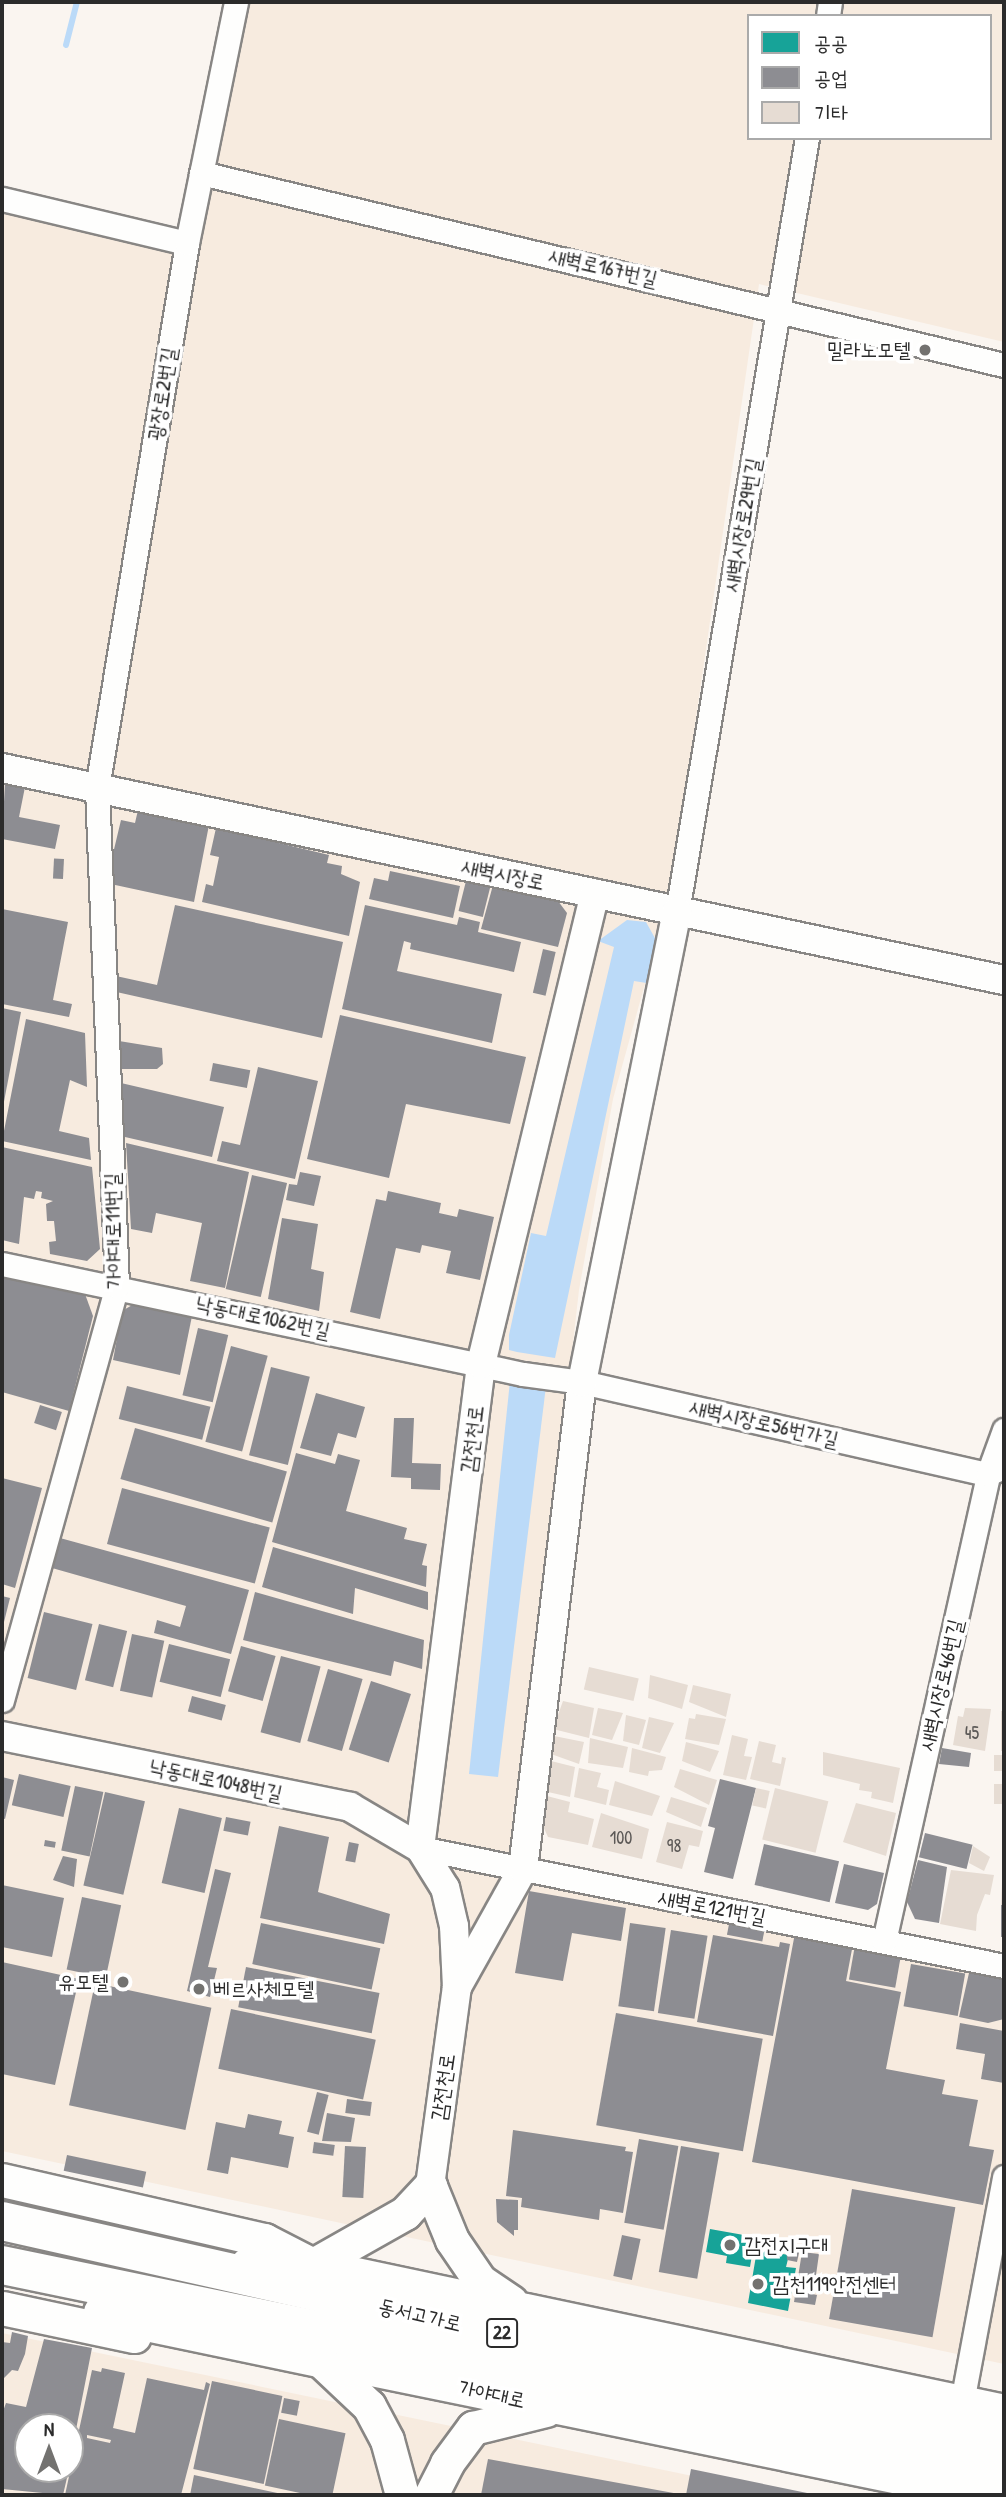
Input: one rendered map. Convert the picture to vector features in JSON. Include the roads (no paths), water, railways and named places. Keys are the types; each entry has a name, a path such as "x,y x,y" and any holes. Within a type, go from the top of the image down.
{"highway":[{"path":"2,2196 313,2266"},
{"name":"동서고가로","path":"2,2221 503,2334 1004,2438"},
{"name":"동서고가로","path":"2,2265 1004,2472"},
{"path":"2,2291 318,2358"}],"main road":[{"path":"2,2180 264,2240 313,2266"},
{"path":"313,2266 405,2213 430,2186 453,2240 480,2281 522,2309"},
{"path":"2,2209 259,2267 313,2266 1004,2411"},
{"name":"가야대로","path":"2,2279 242,2330 318,2358 945,2491 986,2495"},
{"path":"2,2308 239,2358 318,2358 369,2406 387,2440 402,2495"},
{"path":"431,2495 447,2463 473,2428 530,2410 565,2409"}],"street":[{"name":"광장로2번길","path":"97,788 187,243 236,2"},
{"name":"새벽시장로29번길","path":"677,912 807,140"},
{"name":"새벽로167번길","path":"201,173 779,308 1004,365"},
{"path":"2,199 187,243"},
{"name":"새벽시장로","path":"2,768 1004,980"},
{"name":"가야대로11번길","path":"2,1700 117,1286 97,788"},
{"name":"감전천로","path":"430,2186 457,1987 454,1927 445,1888 421,1849 481,1364 596,894"},
{"name":"감전천로","path":"457,1987 523,1869 582,1382 677,912"},
{"name":"낙동대로1062번길","path":"2,1264 117,1286 523,1374"},
{"name":"새벽시장로56번가길","path":"523,1374 582,1382 996,1471"},
{"name":"새벽시장로46번길","path":"884,1941 1004,1430"},
{"name":"낙동대로1048번길","path":"2,1735 350,1807 421,1849"},
{"name":"새벽로121번길","path":"421,1849 1004,1965"},
{"path":"961,2402 1004,2177"}],"water":[{"path":"627,920 646,922 661,949 653,984 634,981 555,1358 509,1350 509,1335 531,1233 546,1236 614,947 598,941"},
{"path":"510,1381 546,1386 498,1777 469,1774"}],"waterway":[{"path":"66,45 77,2"}],"place":[{"name":"밀라노모텔","path":"925,350"},
{"name":"유모텔","path":"123,1982"},
{"name":"베르사체모텔","path":"199,1989"},
{"name":"감전지구대","path":"730,2245"},
{"name":"감천119안전센터","path":"758,2284"}]}
